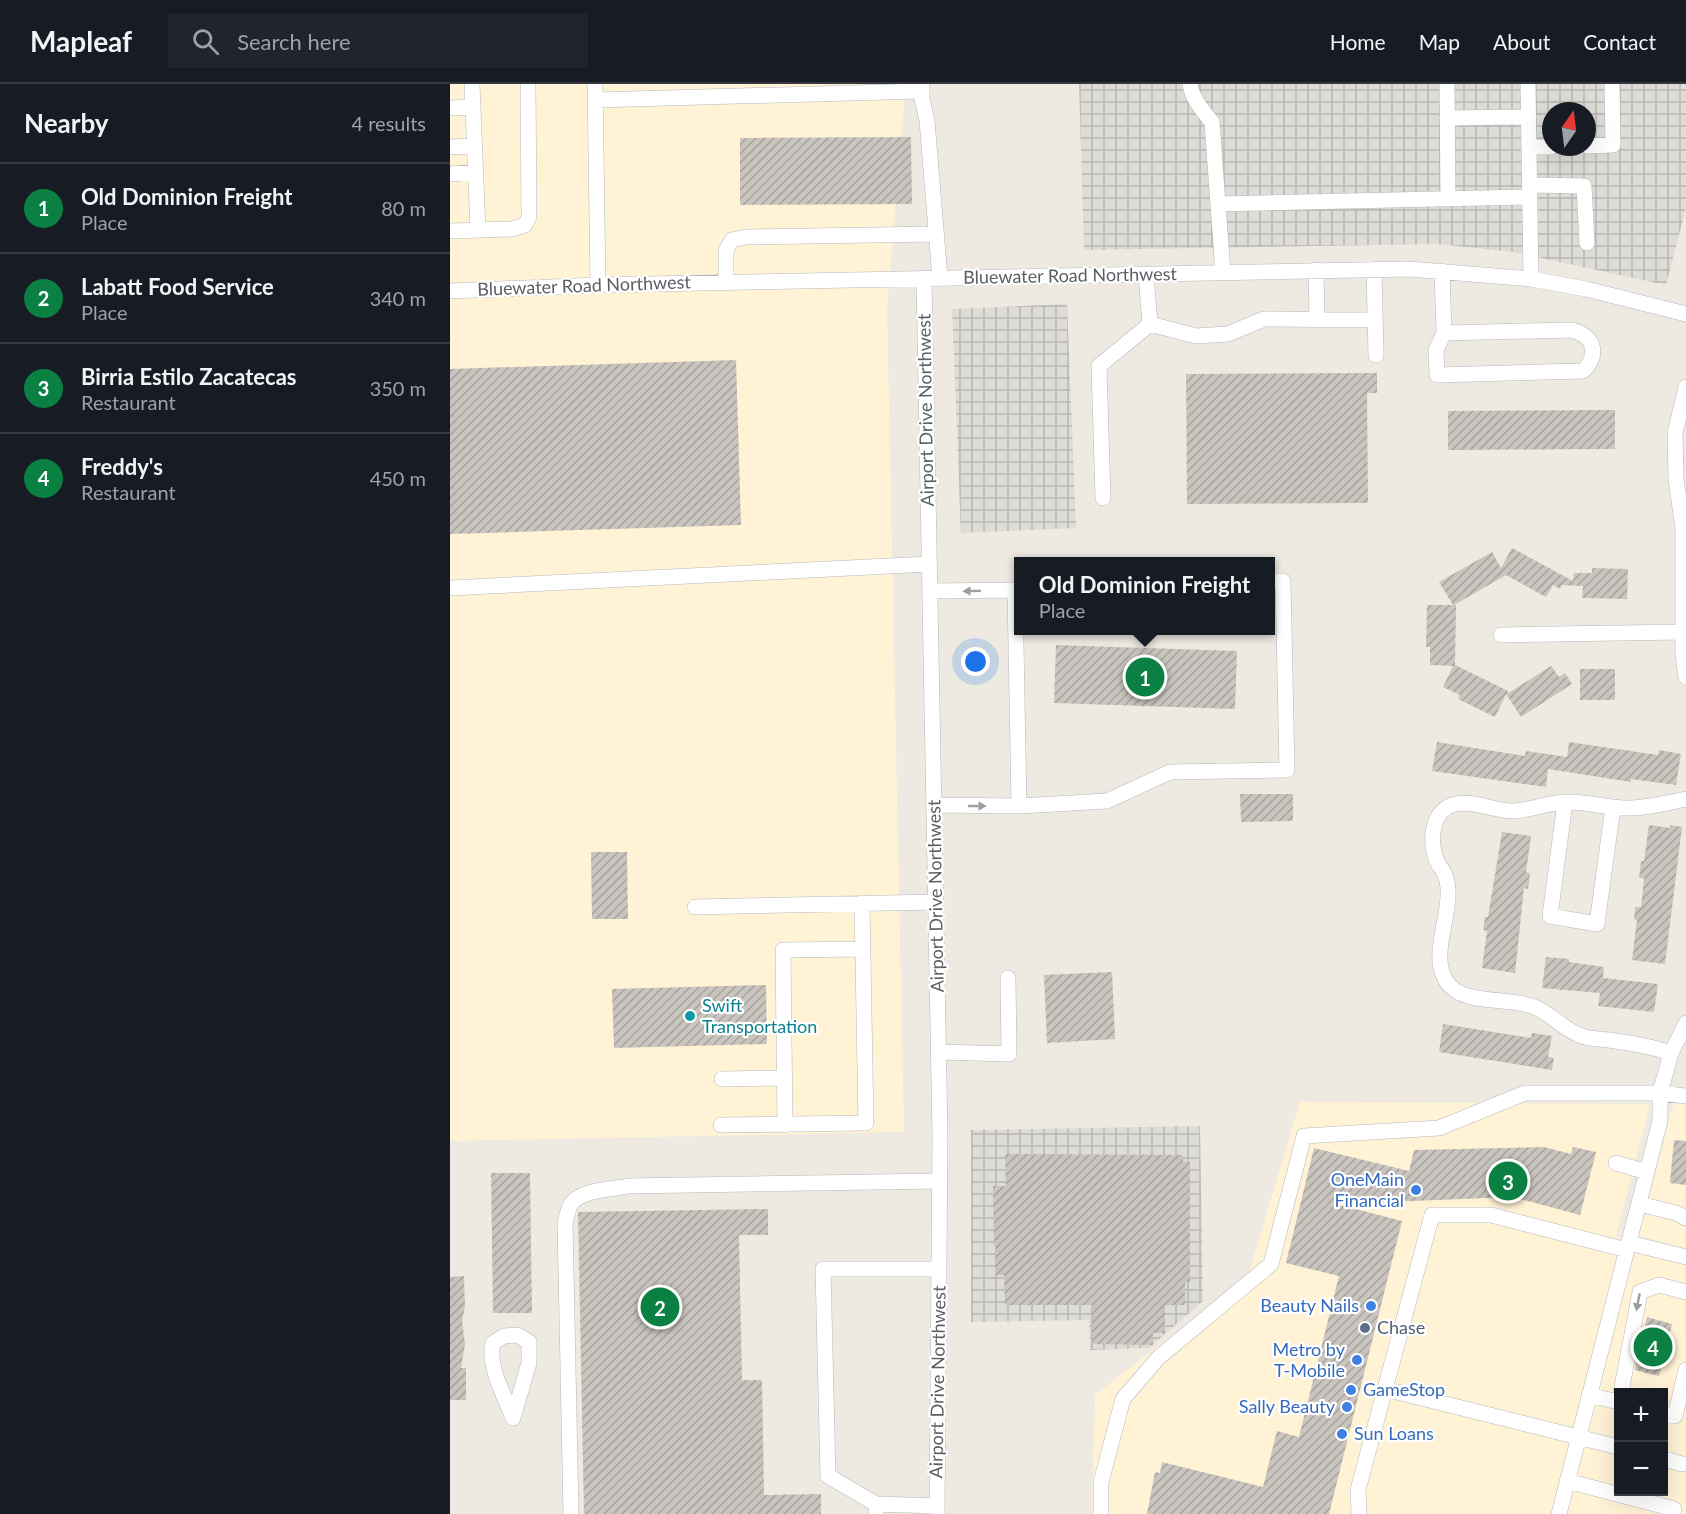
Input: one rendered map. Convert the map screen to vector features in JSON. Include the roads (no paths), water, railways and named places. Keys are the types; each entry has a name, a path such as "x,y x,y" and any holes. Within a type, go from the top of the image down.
{"street":[{"path":"472,84 478,230"},
{"path":"450,231 512,229 525,225 529,217 528,84"},
{"path":"594,84 598,285"},
{"path":"1190,84 1198,105 1212,122 1222,273"},
{"path":"1447,84 1448,198"},
{"path":"1528,84 1531,279"},
{"path":"1596,146 1613,145 1612,84"},
{"path":"595,100 651,91 922,87"},
{"name":"Airport Drive Northwest","path":"922,87 936,234 932,278 929,564 939,1052 937,1510"},
{"path":"450,108 473,107"},
{"path":"1447,118 1529,117"},
{"path":"450,147 475,146"},
{"path":"1529,147 1542,147"},
{"path":"450,174 476,172"},
{"path":"1218,204 1448,198 1584,186 1587,243"},
{"path":"726,282 726,250 732,240 746,237 936,234"},
{"path":"1374,269 1376,355"},
{"name":"Bluewater Road Northwest","path":"450,291 598,285 1374,269 1442,271 1531,279 1586,289 1686,314"},
{"path":"1316,270 1317,320"},
{"path":"1442,271 1444,333 1436,350 1437,375 1583,371 1590,365 1592,356 1592,343 1588,337 1572,330 1444,333"},
{"path":"1146,274 1150,324"},
{"path":"1150,324 1196,336 1228,334 1264,319 1375,320"},
{"path":"1103,498 1099,366 1150,324"},
{"path":"1686,387 1676,479 1683,529 1686,677"},
{"path":"450,588 929,564"},
{"path":"934,805 1019,806 1107,801 1170,772 1287,770 1283,581 1275,581"},
{"path":"930,591 1014,590"},
{"path":"1501,635 1684,630"},
{"path":"1017,635 1019,806"},
{"path":"1671,1053 1653,1047 1581,1036 1541,1009 1521,1003 1465,997 1446,984 1439,961 1448,888 1446,875 1437,863 1434,827 1442,810 1455,804 1475,804 1510,811 1529,809 1549,803 1646,807 1686,799"},
{"path":"1564,802 1550,916 1597,924 1613,807"},
{"path":"695,907 936,902"},
{"path":"721,1125 866,1123 862,903"},
{"path":"785,1125 783,950 863,949"},
{"path":"939,1052 1009,1054 1008,978"},
{"path":"1559,1514 1660,1121 1660,1093 1671,1053 1686,1023"},
{"path":"722,1078 784,1078"},
{"path":"1101,1514 1101,1482 1123,1399 1158,1358 1271,1264 1304,1136 1439,1128 1525,1093 1660,1093 1686,1096"},
{"path":"1616,1163 1647,1172"},
{"path":"572,1514 565,1222 569,1205 576,1197 594,1191 629,1186 940,1181"},
{"path":"1639,1204 1683,1212"},
{"path":"1359,1514 1358,1490 1432,1215 1491,1215 1686,1257"},
{"path":"937,1510 876,1509 828,1476 823,1269 939,1269"},
{"path":"1622,1388 1640,1292 1659,1285 1686,1292"},
{"path":"517,1335 529,1342 529,1363 513,1418 492,1363 491,1352 493,1343 504,1336 517,1335"},
{"path":"1668,1415 1675,1416 1686,1371"},
{"path":"1385,1389 1614,1446"},
{"path":"1589,1395 1614,1401"},
{"path":"1668,1460 1685,1465"},
{"path":"1567,1481 1674,1509 1673,1514"}],"place":[{"name":"Old Dominion Freight","path":"1145,677"},
{"name":"Swift Transportation","path":"690,1016"},
{"name":"Birria Estilo Zacatecas","path":"1508,1181"},
{"name":"OneMain Financial","path":"1416,1190"},
{"name":"Beauty Nails","path":"1371,1306"},
{"name":"Labatt Food Service","path":"660,1307"},
{"name":"Chase","path":"1365,1328"},
{"name":"Freddy's","path":"1653,1347"},
{"name":"Metro by T-Mobile","path":"1357,1360"},
{"name":"GameStop","path":"1351,1390"},
{"name":"Sally Beauty","path":"1347,1407"},
{"name":"Sun Loans","path":"1342,1434"}]}
